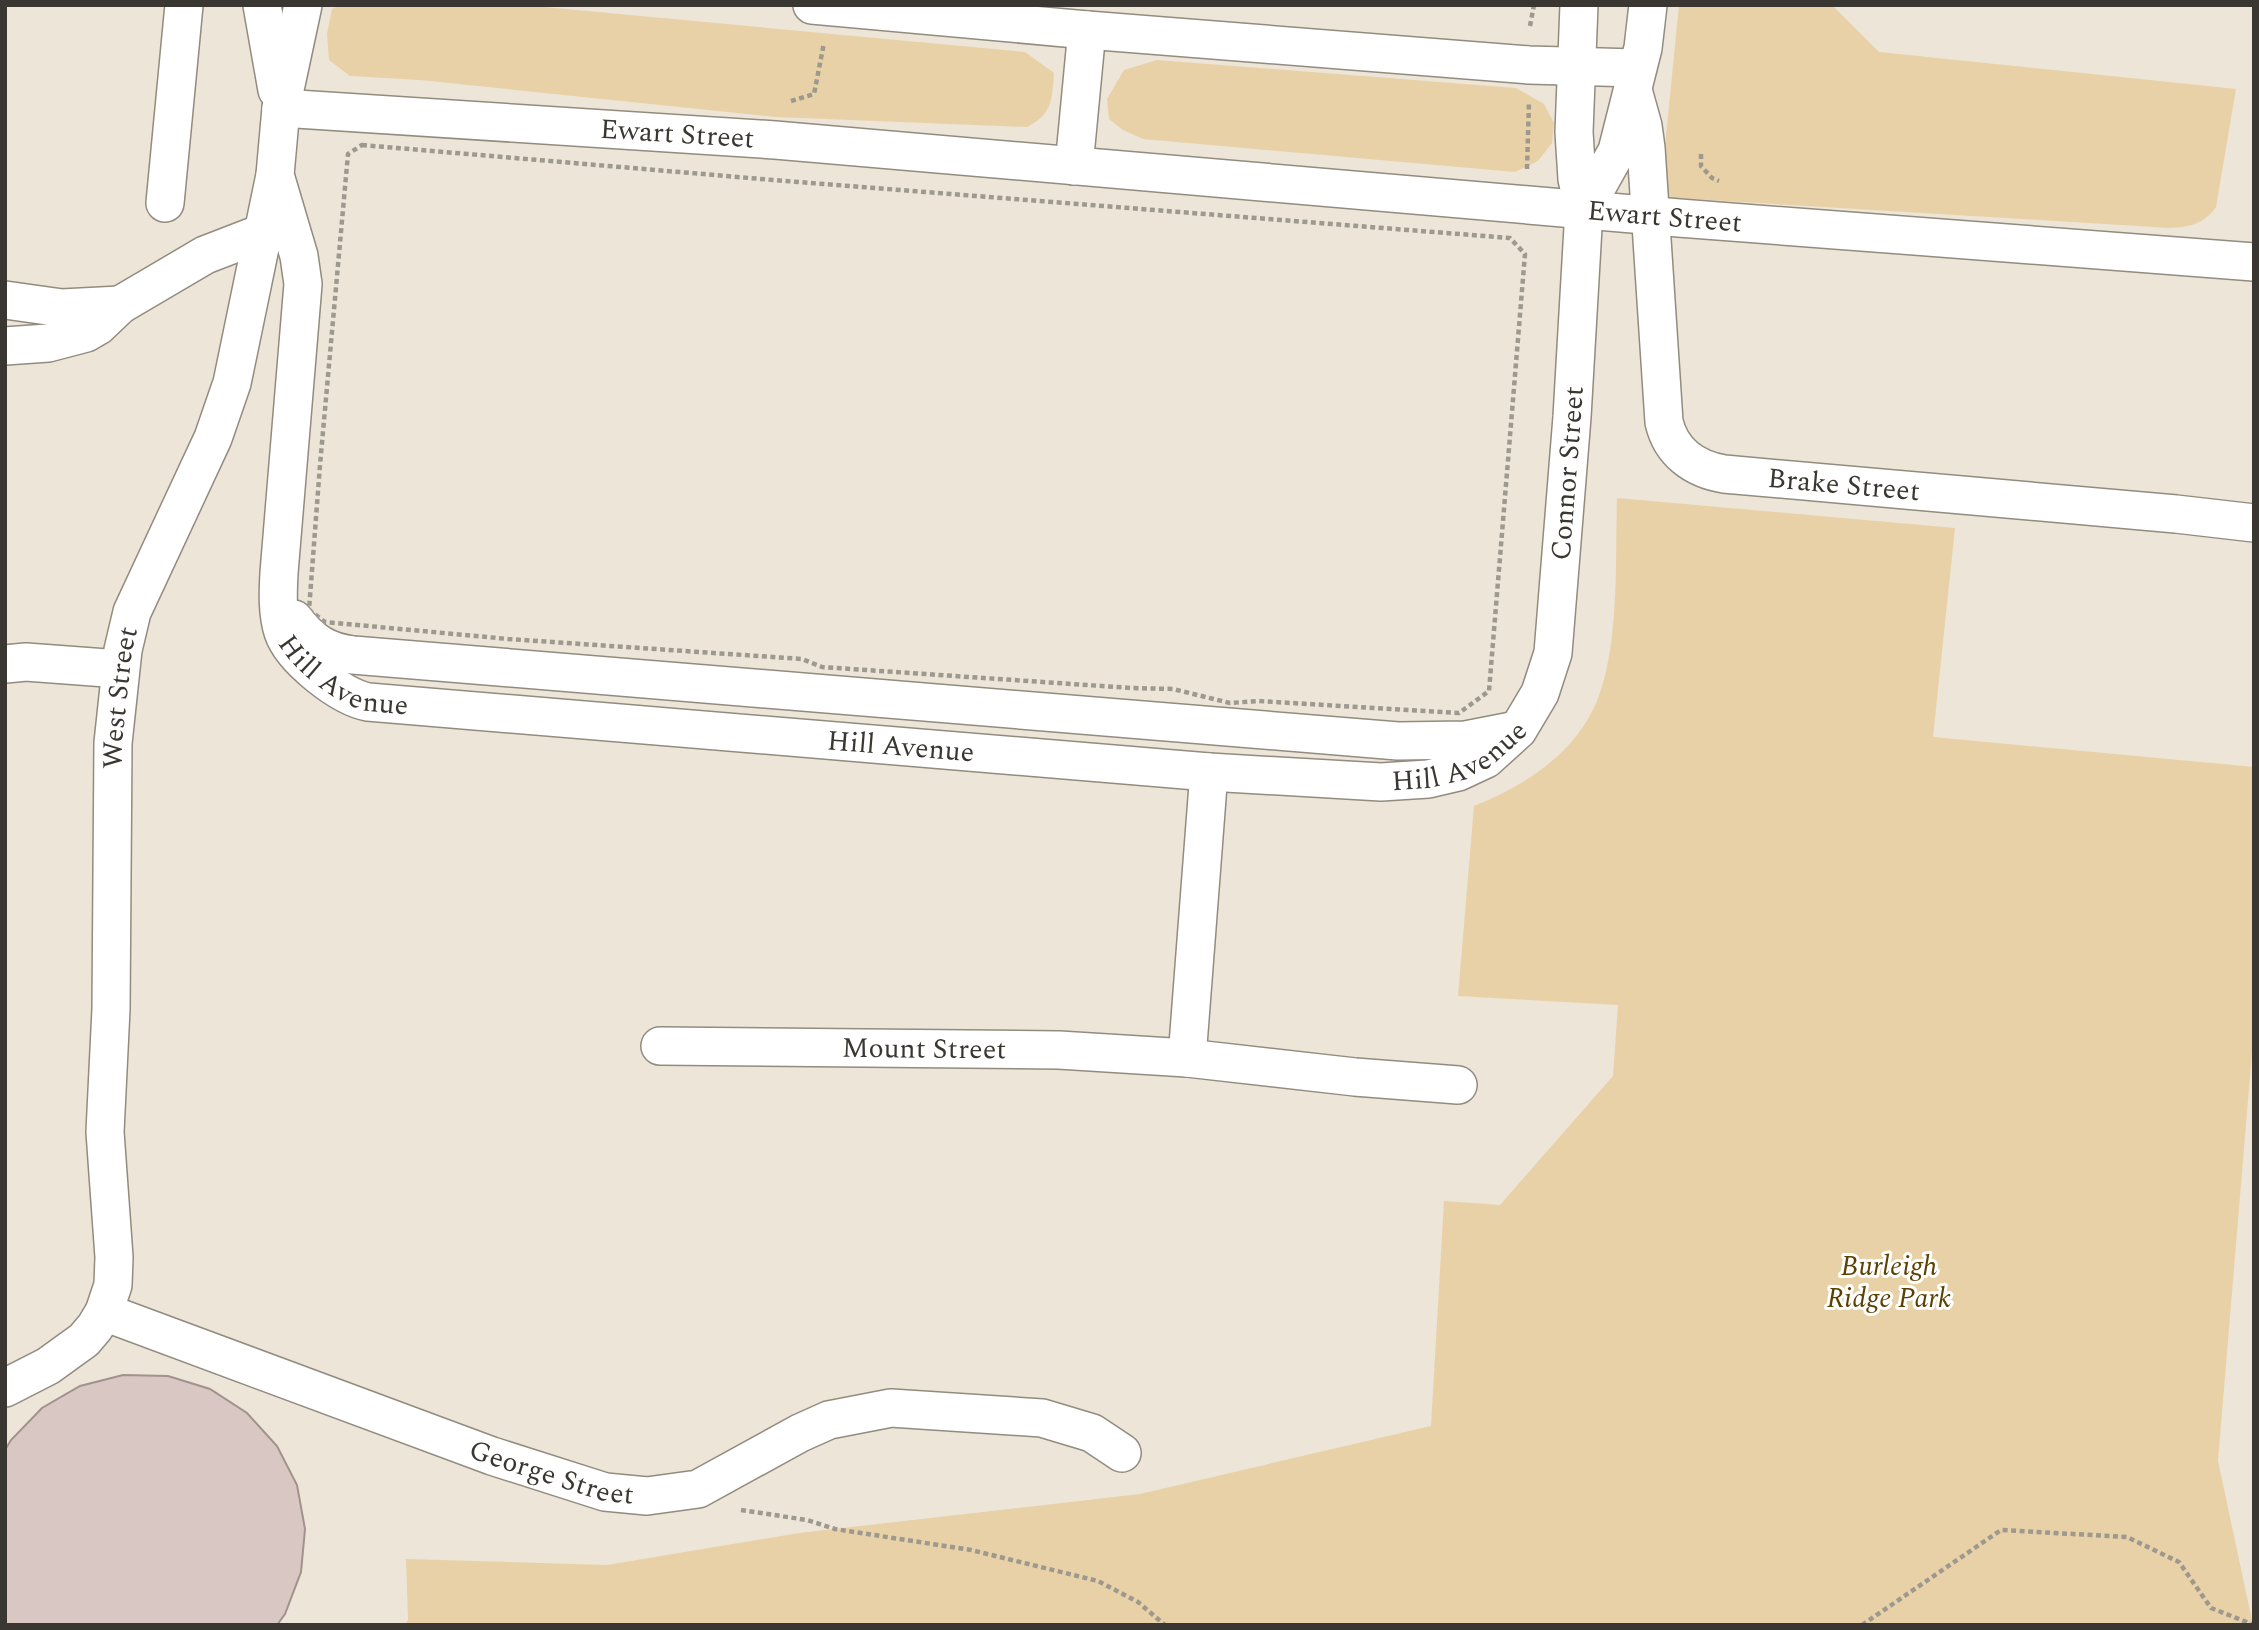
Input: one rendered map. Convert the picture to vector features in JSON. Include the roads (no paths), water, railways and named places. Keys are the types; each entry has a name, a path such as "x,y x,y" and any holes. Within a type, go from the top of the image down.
{"street":[{"path":"165,203 184,5"},
{"name":"West Street","path":"262,5 281,108"},
{"name":"West Street","path":"104,1312 113,1284 114,1257 106,1132 111,1009 113,743 120,669 132,612 202,464 224,409 275,175 281,108 303,5"},
{"path":"812,5 1529,65 1575,65 1635,79"},
{"name":"Connor Street","path":"1518,730 1540,693 1547,675 1556,632 1584,210 1575,155 1575,65 1579,5"},
{"name":"Connor Street","path":"1584,210 1617,151 1646,33 1648,5"},
{"path":"1074,166 1087,30"},
{"name":"Brake Street","path":"1635,79 1646,148 1664,422 1675,447 1699,467 1724,474 2254,523"},
{"name":"Ewart Street","path":"281,108 775,140 1584,210 2254,262"},
{"name":"Hill Avenue","path":"275,175 299,256 303,284 279,573 279,612 286,640 302,659 345,694 361,701 1358,782 1428,779 1458,772 1486,759 1518,730"},
{"path":"5,345 48,343 76,337 98,326 120,305 205,255 262,233"},
{"path":"5,300 62,308 120,305"},
{"name":"Hill Avenue","path":"279,573 290,611 306,634 327,649 353,655 1398,741 1465,740 1518,730"},
{"path":"5,664 26,662 120,669"},
{"path":"1188,1058 1209,772"},
{"name":"Mount Street","path":"660,1046 1059,1050 1188,1058 1354,1077 1458,1085"},
{"path":"5,1388 67,1353 96,1327 104,1312"},
{"name":"George Street","path":"104,1312 492,1456 605,1492 647,1496 698,1489 829,1420 891,1408 1042,1418 1092,1433 1122,1453"}],"park label":[{"name":"Burleigh Ridge Park","path":"1889,1282"}]}
